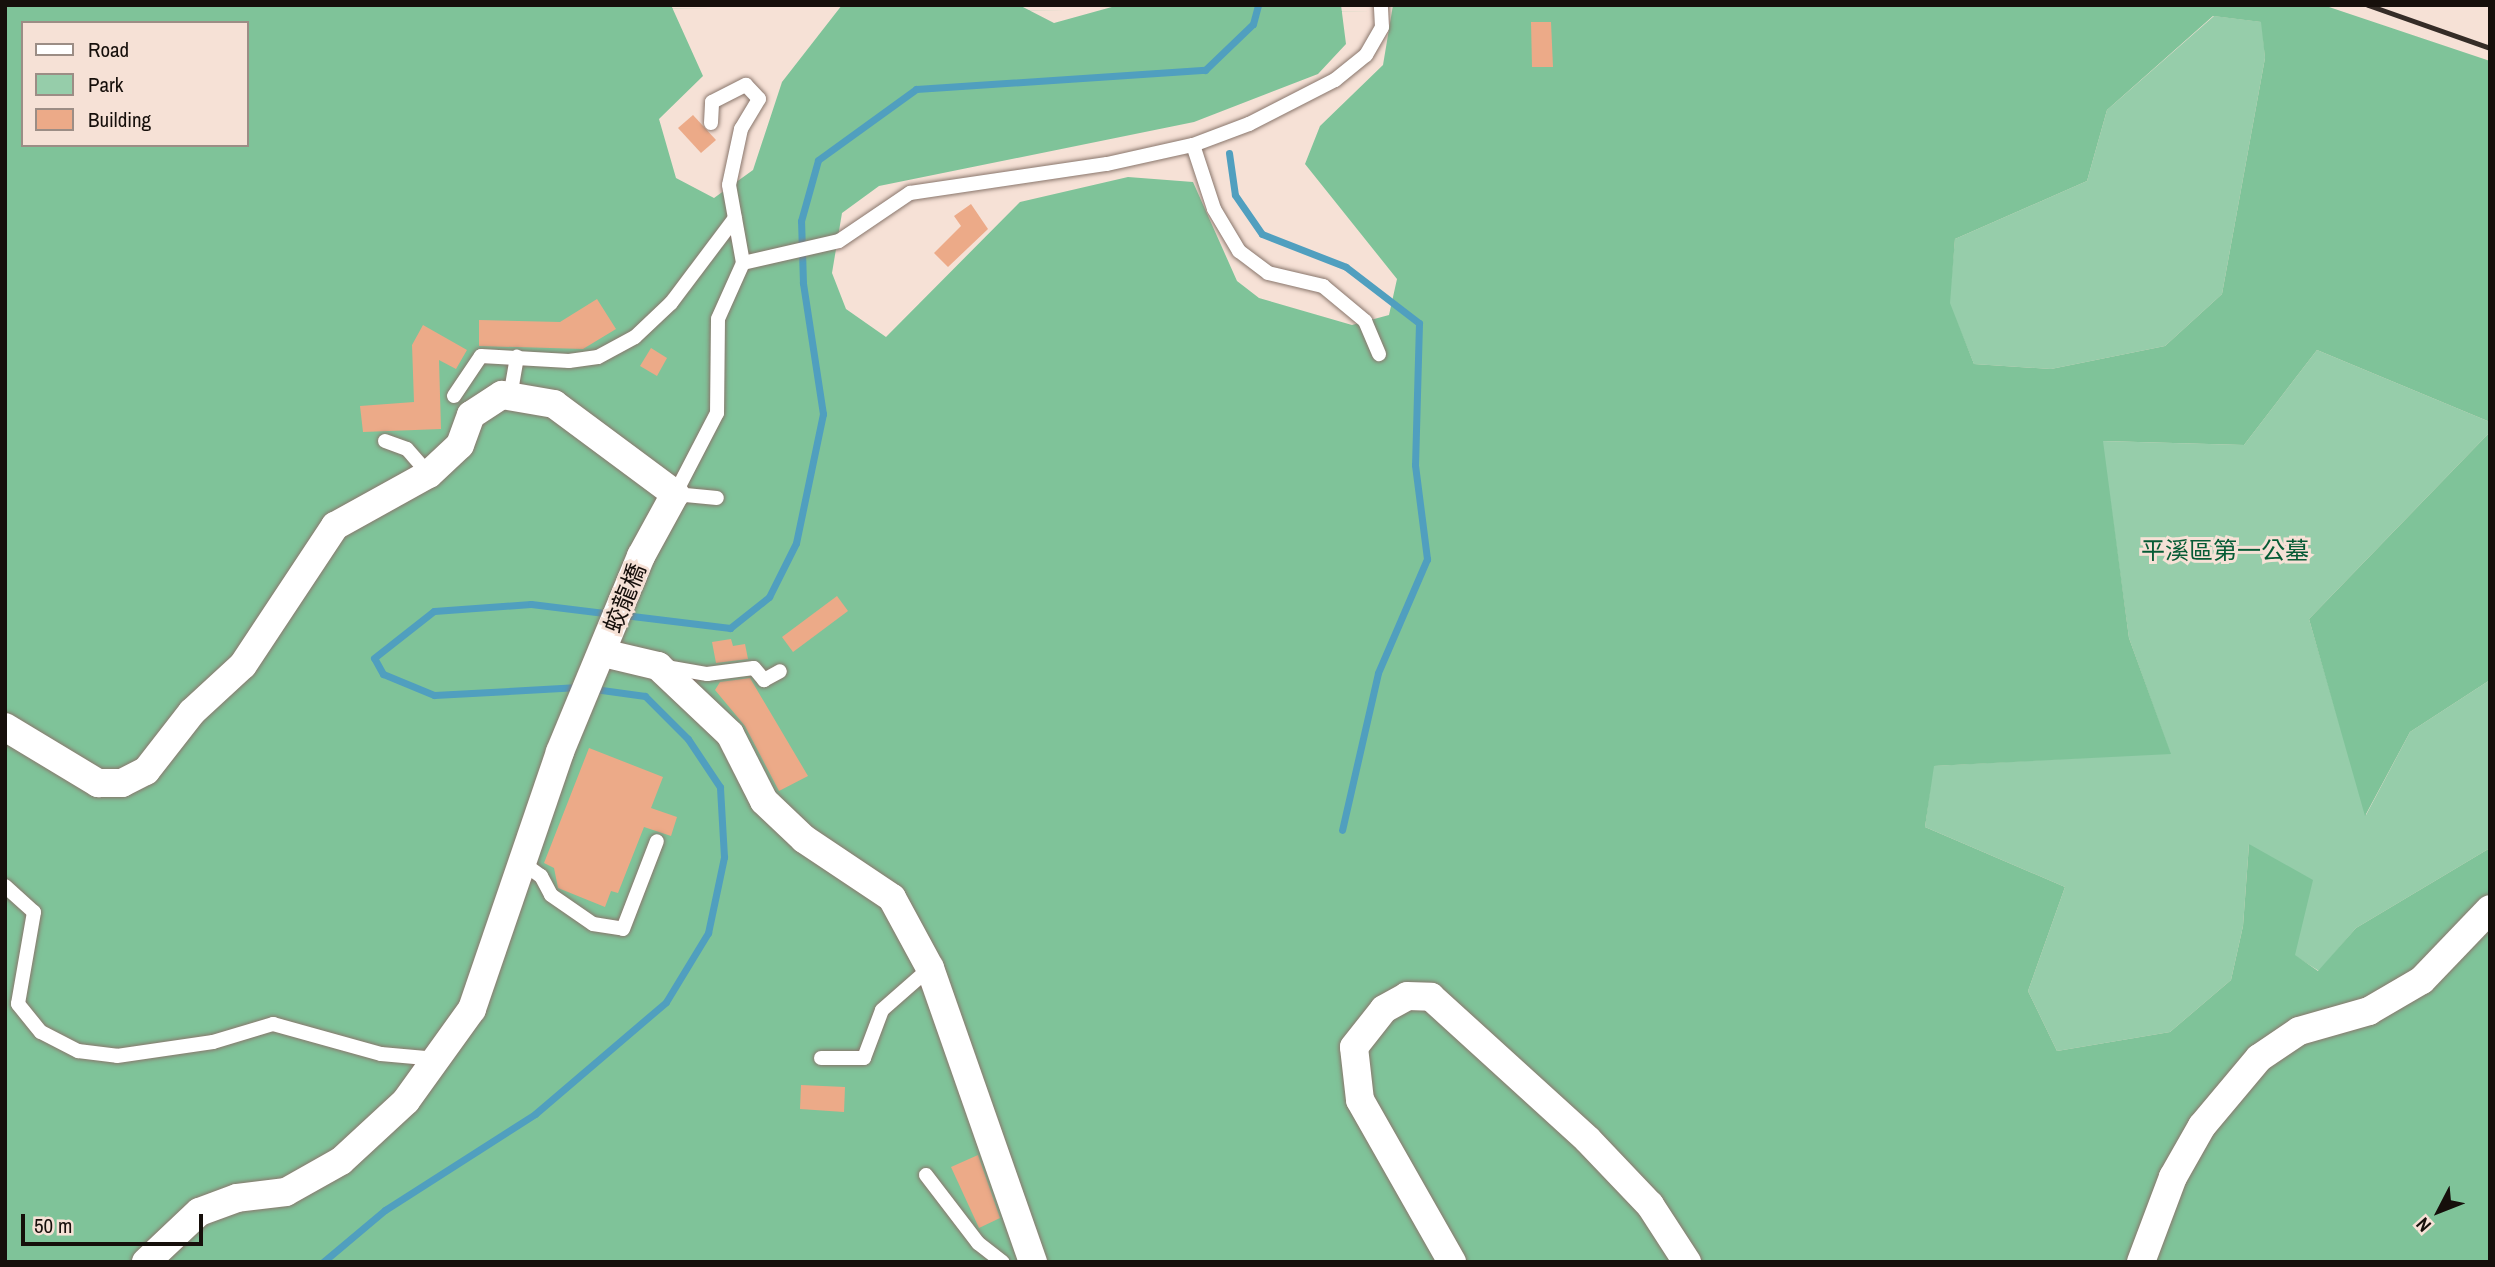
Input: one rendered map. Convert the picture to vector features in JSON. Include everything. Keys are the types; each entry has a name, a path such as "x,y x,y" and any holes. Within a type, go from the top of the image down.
{"street":[{"path":"5,727 98,783 122,783 146,771 192,712 243,665 335,526 429,474 460,445 471,415 502,395 554,404 675,494"},
{"name":"蛟龍橋","path":"146,1262 199,1212 237,1198 286,1192 341,1161 406,1101 472,1009 520,861 580,705 641,555 675,494"},
{"path":"603,653 658,666 730,734 764,801 804,839 892,898 930,968 1033,1262"},
{"path":"2141,1262 2173,1178 2202,1126 2259,1058 2299,1031 2370,1011 2423,980 2490,909"},
{"path":"1452,1262 1360,1100 1354,1048 1384,1009 1407,996 1431,997 1588,1140 1650,1205 1687,1262"}],"lane":[{"path":"743,263 839,241 910,193 1193,145 1335,80 1366,55 1382,27 1381,5"},
{"path":"711,123 712,102 746,85 759,99 741,129 729,185 743,263 718,318 718,413 675,494 717,498"},
{"path":"1193,145 1214,209 1239,251 1268,273 1324,286 1365,321 1379,354"},
{"path":"454,396 481,356 598,357 635,337 671,303 735,218"},
{"path":"510,397 517,357"},
{"path":"385,441 407,449 429,474"},
{"path":"658,666 706,674 754,668 764,680 780,671"},
{"path":"520,861 541,876 551,895 593,924 623,929 657,841"},
{"path":"5,886 34,912 18,1004 41,1032 78,1051 117,1056 213,1042 273,1024 381,1054 437,1059"},
{"path":"821,1058 864,1058 882,1010 930,968"},
{"path":"926,1175 978,1243 1002,1262"}],"green space":[{"path":"5,5 671,5 703,76 659,119 676,178 714,198 753,170 782,82 842,5 1019,5 1054,23 1119,5 1341,5 1346,44 1318,74 1194,122 879,186 842,213 832,273 846,309 886,337 1020,202 1128,177 1193,182 1237,281 1259,298 1352,325 1389,315 1397,279 1305,164 1320,126 1383,65 1393,5 2323,5 2490,61 2490,422 2317,350 2244,445 2103,441 2129,638 2171,754 1934,766 1925,827 2065,887 2028,991 2057,1051 2170,1032 2231,980 2243,926 2249,844 2313,880 2295,955 2318,971 2356,928 2490,848 2490,1262 5,1262","holes":["2213,16 2261,22 2265,58 2222,294 2165,346 2051,369 1974,364 1950,303 1955,239 2087,181 2107,110"]},
{"path":"2214,16 2262,22 2265,58 2222,294 2165,346 2051,369 1974,364 1949,303 1955,239 2087,181 2107,110"},
{"name":"平溪區第一公墓","path":"2317,350 2490,422 2490,432 2309,619 2366,815 2410,732 2490,680 2490,848 2356,928 2319,971 2295,956 2249,844 2243,926 2231,980 2170,1032 2057,1051 2028,991 2065,887 1925,827 1933,766 2170,753 2129,638 2102,441 2244,445"},
{"path":"2490,432 2490,680 2410,732 2365,816 2309,619"}],"building":[{"path":"1531,22 1551,22 1553,67 1532,67"},
{"path":"693,115 716,140 701,153 678,128"},
{"path":"971,204 988,229 948,267 934,253 961,226 954,216"},
{"path":"597,299 616,329 583,349 479,346 479,320 560,322"},
{"path":"423,325 467,350 456,369 439,360 441,429 363,432 360,406 414,402 412,345"},
{"path":"651,348 667,358 657,376 640,366"},
{"path":"837,596 848,611 793,652 782,637"},
{"path":"731,639 733,646 745,644 748,659 716,663 712,642"},
{"path":"750,678 808,776 779,791 745,726 715,690 720,682"},
{"path":"589,748 663,777 651,808 677,817 671,836 644,827 618,893 611,891 605,907 558,888 554,868 544,863"},
{"path":"801,1085 845,1087 844,1112 800,1109"},
{"path":"978,1155 1000,1218 979,1228 951,1167"}],"waterway":[{"path":"624,615 730,628 769,597 796,543 823,414 803,283 801,221 818,160 916,89 1205,70 1253,24 1258,5"},
{"path":"1229,153 1235,195 1262,234 1346,267 1419,323 1415,465 1427,559 1378,673 1342,830"},
{"path":"579,687 434,695 383,674 374,658 434,611 531,604 612,614"},
{"path":"323,1262 385,1210 535,1114 666,1002 708,933 724,857 720,787 688,739 645,696 594,689"}],"railway":[{"path":"2368,5 2490,48"}]}
